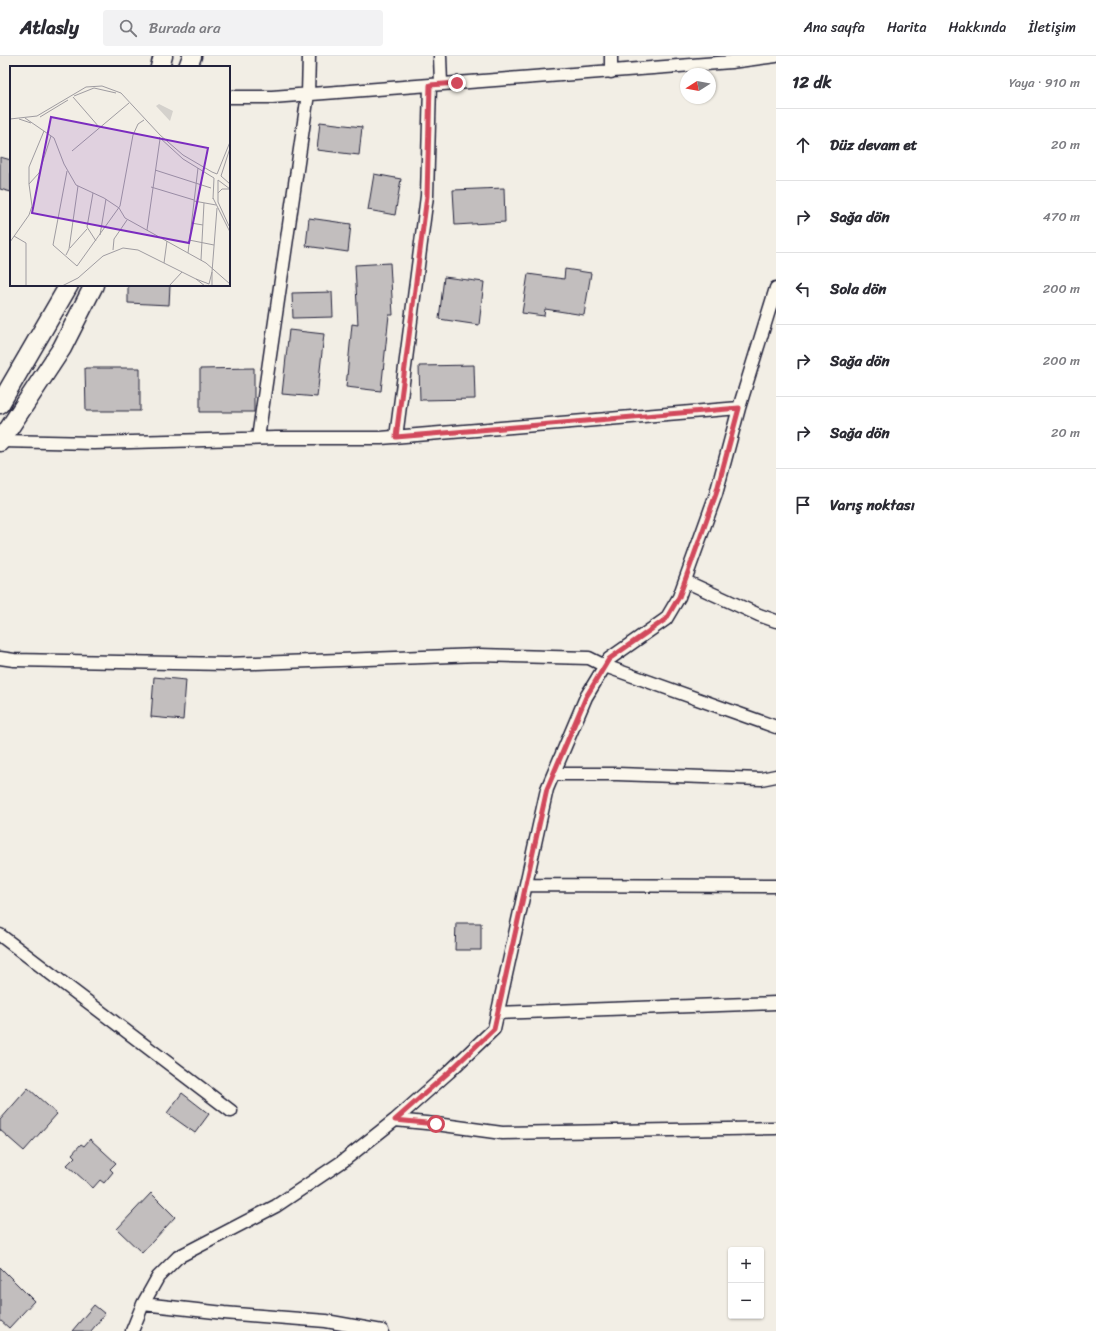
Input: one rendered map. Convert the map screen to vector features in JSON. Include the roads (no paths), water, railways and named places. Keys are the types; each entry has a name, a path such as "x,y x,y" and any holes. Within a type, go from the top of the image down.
{"highway":[{"path":"160,66 163,56"},
{"path":"188,66 192,56"},
{"path":"0,404 68,286"},
{"path":"0,441 62,348 93,286"}],"street":[{"path":"258,438 308,94 309,56"},
{"path":"396,437 427,196 435,85 440,56"},
{"path":"611,56 611,72"},
{"path":"230,98 272,97 611,72 732,62 754,57 776,56"},
{"path":"132,1331 143,1304 158,1277 178,1257 276,1206 343,1160 395,1120 449,1072 494,1029 547,789 586,697 609,659 666,619 679,597 716,494 739,408 776,288"},
{"path":"0,441 94,443 258,438 381,438 739,408"},
{"path":"685,581 776,621"},
{"path":"0,658 14,660 226,664 479,655 589,658 605,666 776,727"},
{"path":"554,774 617,774 761,779 776,776"},
{"path":"526,885 776,886"},
{"path":"1,938 231,1111"},
{"path":"497,1013 666,1008 776,1002"},
{"path":"395,1120 436,1124 502,1134 776,1128"},
{"path":"143,1304 224,1313 326,1321 382,1331"}]}
